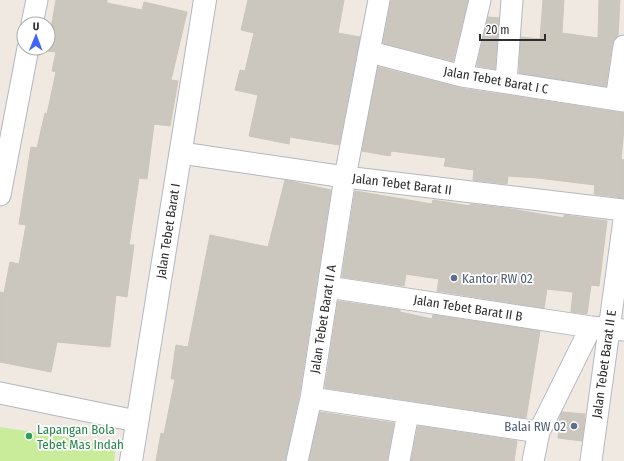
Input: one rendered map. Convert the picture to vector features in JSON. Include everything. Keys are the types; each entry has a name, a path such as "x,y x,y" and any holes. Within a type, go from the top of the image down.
{"street":[{"path":"34,16 37,0"},
{"name":"Jalan Tebet Barat I","path":"131,461 136,421 205,0"},
{"name":"Jalan Tebet Barat II A","path":"297,461 311,398 345,177 379,0"},
{"path":"462,76 480,0"},
{"path":"506,82 512,0"},
{"path":"620,101 624,46"},
{"name":"Jalan Tebet Barat I C","path":"370,52 462,76 620,101"},
{"path":"0,195 26,56"},
{"name":"Jalan Tebet Barat II","path":"181,152 345,177 624,210"},
{"name":"Jalan Tebet Barat II E","path":"590,461 624,220"},
{"name":"Jalan Tebet Barat II B","path":"328,287 608,329"},
{"name":"Jalan Tebet Barat II E","path":"533,461 539,432 608,329"},
{"path":"0,393 136,421"},
{"path":"311,398 539,432"},
{"path":"399,461 408,413"}],"green space":[{"name":"Lapangan Bola Tebet Mas Indah","path":"0,427 116,445 114,461 0,461"}],"building":[{"path":"56,0 107,0 107,3 142,10 144,2 187,12 171,80 178,81 170,126 154,124 147,179 139,178 129,245 134,245 127,297 116,295 110,347 57,342 51,372 0,362 0,292 4,293 10,262 19,264 26,225 19,224 31,147 37,148 45,113 47,114 56,72 52,71 56,56 56,16 53,16"},
{"path":"248,0 344,0 338,33 360,37 339,145 290,137 289,144 249,136 258,95 235,90 240,70 245,71 254,33 241,30"},
{"path":"391,0 468,0 453,61 383,43"},
{"path":"543,0 564,0 562,33 598,38 599,0 620,0 618,36 614,39 612,44 606,86 519,73 521,37 540,39"},
{"path":"488,17 499,18 495,69 477,66"},
{"path":"378,67 460,88 624,113 621,159 624,160 624,198 594,194 595,185 538,178 508,176 507,184 473,180 474,170 444,166 446,158 391,151 390,156 362,151"},
{"path":"285,180 331,190 299,396 285,461 156,461 161,433 164,434 175,379 171,379 176,345 188,347 210,235 268,247"},
{"path":"355,191 432,204 433,200 470,206 470,204 505,208 564,218 564,215 607,221 599,286 591,285 587,314 571,312 573,292 547,289 544,308 437,291 439,279 406,274 404,286 342,277"},
{"path":"338,301 400,310 400,312 432,319 433,315 540,331 526,418 325,388"},
{"path":"320,412 394,423 387,461 309,461"},
{"name":"Balai RW 02","path":"562,412 585,414 582,441 558,438 560,416"},
{"path":"418,426 517,441 514,461 411,461"}],"place":[{"name":"Kantor RW 02","path":"454,278"},
{"name":"Balai RW 02","path":"574,426"},
{"name":"Lapangan Bola Tebet Mas Indah","path":"29,436"}]}
